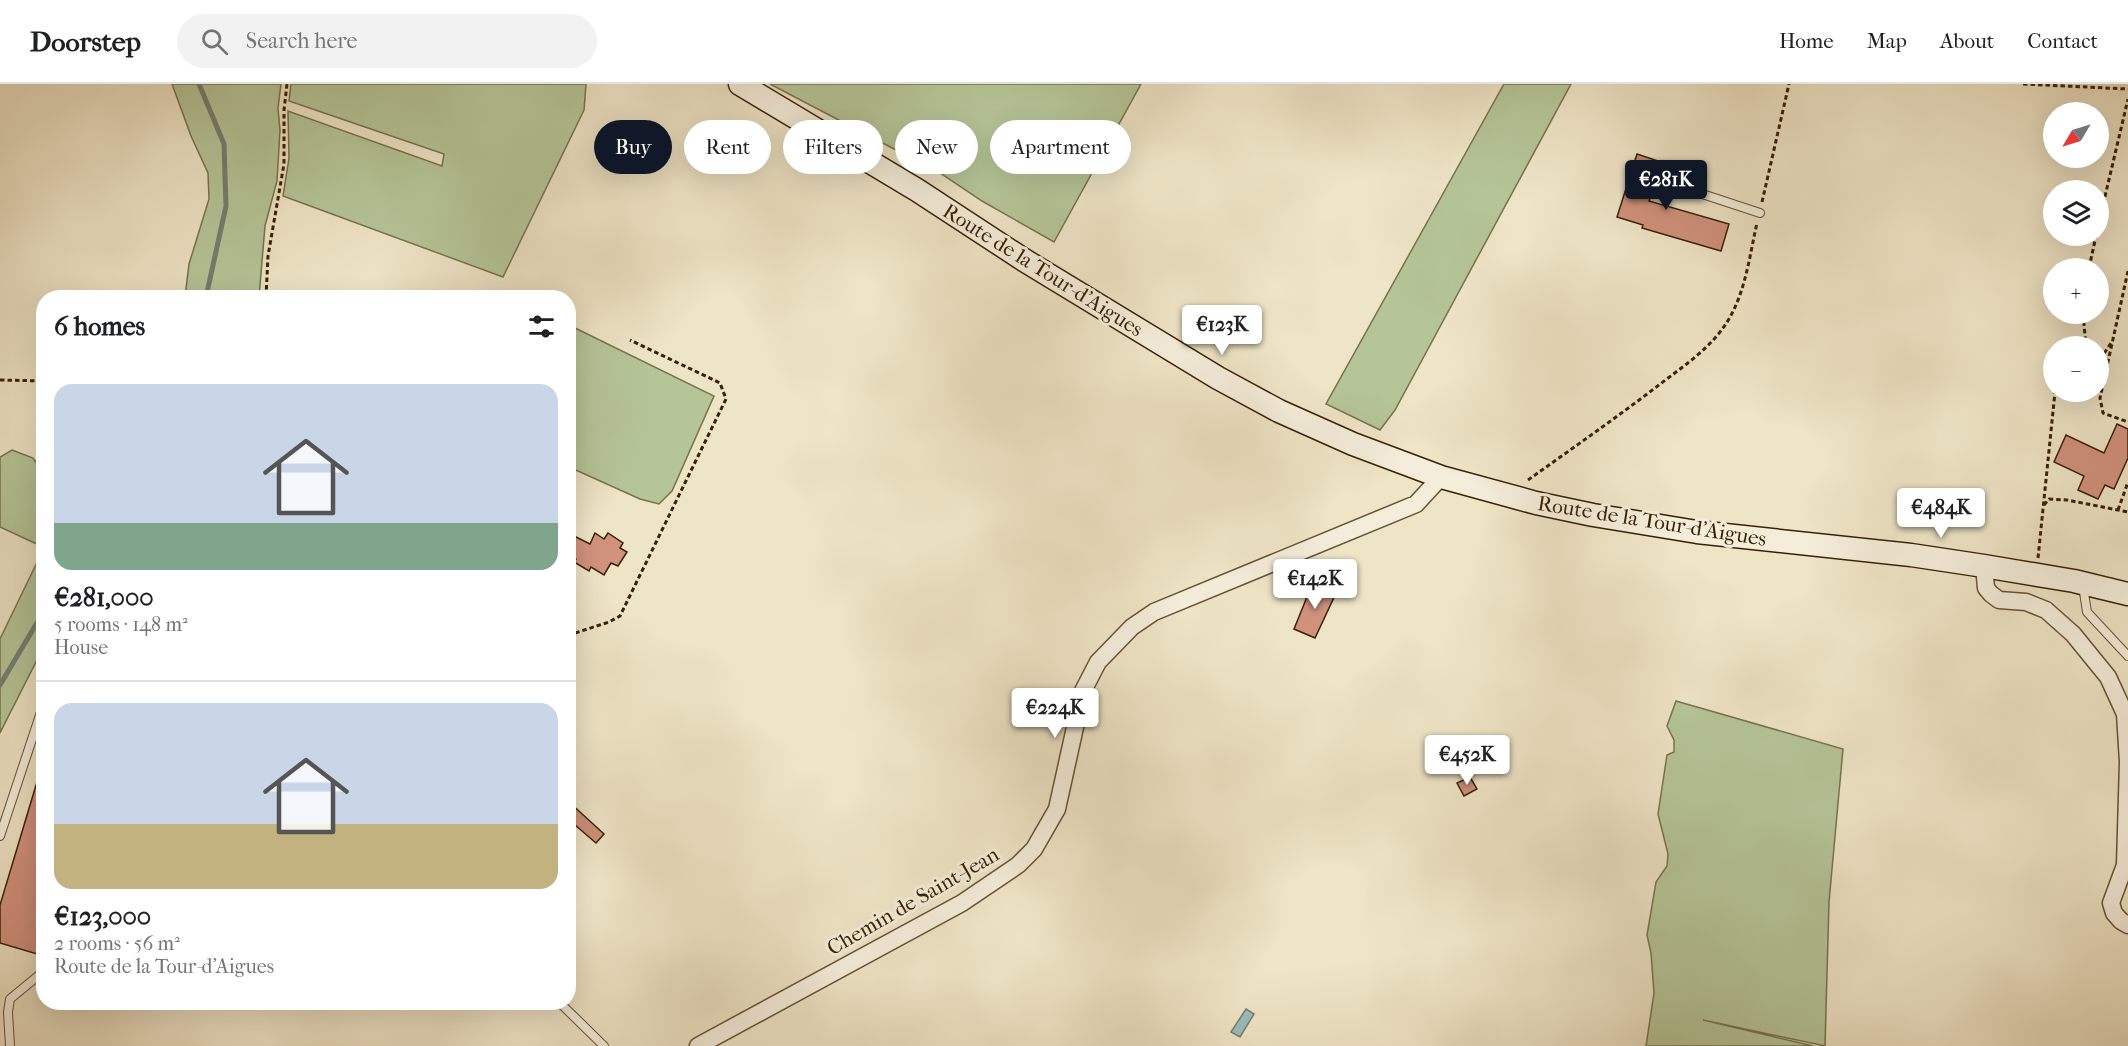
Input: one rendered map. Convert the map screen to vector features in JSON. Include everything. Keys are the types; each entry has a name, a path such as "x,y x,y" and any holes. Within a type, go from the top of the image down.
{"main road":[{"name":"Route de la Tour-d'Aigues","path":"740,84 917,190 1024,260 1218,378 1300,421 1353,444 1441,477 1593,515 1697,532 1911,555 2037,574 2128,594"}],"street":[{"name":"Chemin de Saint-Jean","path":"698,1046 962,903 1018,865 1034,849 1057,809 1083,691 1098,662 1132,627 1154,612 1416,504 1441,477"},
{"path":"1984,566 1986,588 1991,594 1999,600 2026,602 2046,610 2073,634 2108,677 2125,714 2128,762 2126,865 2111,903 2114,913 2128,925"}],"lane":[{"path":"1675,185 1760,213"},
{"path":"2082,583 2087,612 2128,656"},
{"path":"0,836 36,726"},
{"path":"10,1046 8,1012 10,999 36,978"},
{"path":"567,1010 604,1046"}],"path":[{"path":"266,290 268,256 284,164 284,110 287,84"},
{"path":"1507,495 1677,372 1711,343 1724,327 1739,299 1789,84"},
{"path":"2023,84 2128,89"},
{"path":"2109,180 2128,99"},
{"path":"2128,271 2100,398 2103,413 2128,422"},
{"path":"576,633 620,616 726,399 720,383 630,340"},
{"path":"2109,347 2112,343"},
{"path":"0,380 36,381"},
{"path":"2037,574 2054,402"},
{"path":"2118,510 2128,482"},
{"path":"2044,505 2049,499 2128,512"}],"green space":[{"path":"172,84 281,84 278,108 280,130 277,181 265,226 260,290 186,290 189,264 209,199 208,173 191,136"},
{"path":"291,84 586,84 584,110 503,277 283,196 289,158 288,111 442,166 444,154 289,101"},
{"path":"770,84 1141,84 1121,120 990,120 990,174 1091,174 1054,242 982,201 942,174 978,174 978,120 895,120 895,149 883,143 883,120 839,120"},
{"path":"1504,84 1571,84 1395,410 1380,430 1326,404"},
{"path":"576,328 714,396 672,491 659,504 640,499 576,470"},
{"path":"12,450 33,458 36,462 36,544 0,527 0,457"},
{"path":"36,564 36,662 0,733 0,639"},
{"path":"1676,701 1843,749 1829,902 1825,1046 1703,1020 1813,1046 1646,1046 1654,993 1651,953 1647,935 1656,882 1667,866 1668,854 1658,814 1667,755 1674,752 1674,740 1667,726"}],"water":[{"path":"1246,1009 1254,1014 1240,1037 1231,1032"}],"building":[{"path":"1637,154 1661,162 1649,201 1729,224 1721,251 1642,228 1643,225 1617,217"},
{"path":"2117,424 2128,429 2128,458 2114,489 2105,485 2098,499 2078,490 2084,476 2054,462 2066,435 2104,453"},
{"path":"595,533 604,539 608,533 623,543 620,548 627,552 618,566 611,563 604,575 591,567 589,571 576,563 576,537 590,544"},
{"path":"1313,582 1336,593 1315,638 1294,629"},
{"path":"1470,777 1477,789 1464,796 1457,783"},
{"path":"36,785 36,954 0,943 0,905"},
{"path":"576,808 604,834 596,843 576,826"}],"waterway":[{"path":"199,84 224,144 226,206 208,290"},
{"path":"0,685 36,624"}]}
